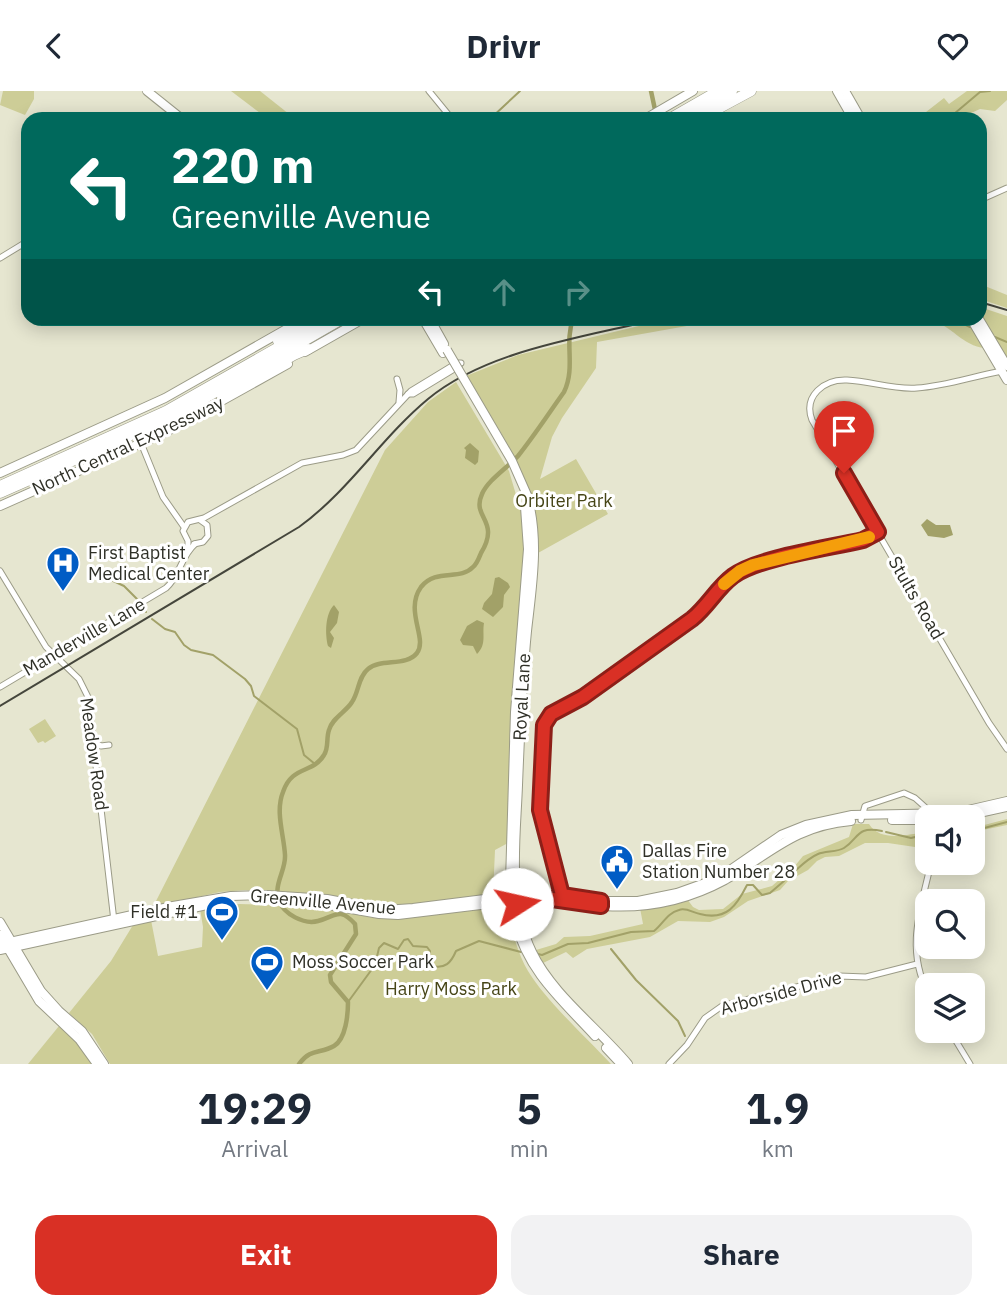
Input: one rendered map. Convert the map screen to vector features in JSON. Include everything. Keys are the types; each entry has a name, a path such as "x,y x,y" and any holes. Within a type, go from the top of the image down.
{"highway":[{"path":"682,112 692,100 705,91"},
{"path":"685,112 718,91"},
{"path":"687,112 732,91"},
{"path":"712,112 752,91"},
{"path":"243,368 249,359 302,326"},
{"name":"North Central Expressway","path":"0,486 157,416 316,326"},
{"name":"North Central Expressway","path":"0,493 160,423 330,326"},
{"path":"160,423 206,404 309,349"}],"main road":[{"path":"147,91 172,112"},
{"path":"156,91 182,112"},
{"path":"656,112 693,91"},
{"path":"718,112 752,91"},
{"path":"843,94 854,112"},
{"name":"North Central Expressway","path":"0,474 177,392 292,326"},
{"name":"North Central Expressway","path":"0,506 131,448 238,394 350,326"},
{"name":"Royal Lane","path":"428,326 445,351"},
{"name":"Royal Lane","path":"433,326 524,496 531,536 515,712 513,898 528,950 544,981 621,1064"},
{"path":"976,326 1003,365"},
{"path":"983,326 1003,365 1007,380"},
{"name":"Greenville Avenue","path":"985,806 1007,801"},
{"path":"985,812 1007,807"},
{"name":"Greenville Avenue","path":"513,898 601,904 656,901 720,876 796,828 835,817 915,817"},
{"name":"Greenville Avenue","path":"5,944 228,899 337,900 379,912 455,906 538,893 562,895 601,904"},
{"path":"0,922 5,944 28,984 79,1039 97,1064"},
{"path":"5,944 54,1011 82,1031 104,1064"},
{"name":"Royal Lane","path":"528,950 546,975 628,1064"},
{"path":"28,984 43,993"}],"street":[{"path":"429,91 446,112"},
{"path":"987,197 1007,188"},
{"path":"0,258 21,245"},
{"path":"141,443 163,497 176,516 186,524 203,522 210,514 302,463 356,450 408,394 461,363 451,372 408,394"},
{"name":"Stults Road","path":"1003,365 916,389 840,380 822,386 814,393 810,402 811,416 989,723 1004,739 1007,749"},
{"path":"397,379 400,390 398,405"},
{"path":"131,448 138,450 146,458"},
{"path":"186,524 184,535 191,543 203,542 208,532 203,522"},
{"path":"562,895 540,810 542,730 548,717 583,697 692,619 728,580 740,571 760,563 863,540 878,532"},
{"name":"Manderville Lane","path":"0,687 171,584 191,543"},
{"name":"Meadow Road","path":"0,571 53,655 79,679 87,693 114,921"},
{"path":"94,742 101,746 109,745"},
{"path":"861,818 863,808 867,804 904,793 915,798 921,805"},
{"path":"920,973 915,948 916,930 929,875"},
{"name":"Arborside Drive","path":"669,1064 687,1045 705,1018 722,1006 839,976 866,977 917,964"},
{"path":"957,1043 970,1064"}],"green space":[{"path":"3,91 34,91 34,99 27,112 21,113 0,105"},
{"path":"231,91 260,91 286,112 259,112"},
{"path":"967,91 1007,91 1007,100 995,111 980,109 973,112 926,112 944,98 949,104"},
{"path":"987,287 1007,295 1007,308 987,301"},
{"path":"987,309 1007,316 1007,361 986,326"},
{"name":"Orbiter Park","path":"639,326 687,326 597,342 596,368 552,437 540,479 576,459 608,514 538,553 537,525 529,491 505,440 466,376 518,355"},
{"path":"945,326 971,326 985,348 970,344"},
{"path":"456,382 509,471 524,522 525,560 514,663 508,843 495,850 493,895 388,907 322,895 246,890 220,892 153,907 385,450 428,402"},
{"path":"45,719 56,736 45,743 38,743 29,729"},
{"path":"1007,819 1007,825 985,830 985,825"},
{"path":"853,824 869,824 880,834 915,834 915,847 865,843 839,856 825,857 788,881 780,890 748,901 724,917 710,922 678,921 650,937 587,949 573,958 566,952 543,963 536,950 556,944 564,937 590,936 643,924 640,908 687,899 699,910 723,909 742,894 772,886 803,856 849,837"},
{"name":"Harry Moss Park","path":"239,904 324,907 373,918 401,919 505,905 517,947 536,983 611,1064 110,1064 92,1034 69,1013 111,961 133,925 151,920 158,956 202,947 200,909"},
{"path":"59,1026 71,1035 94,1064 28,1064"}],"shaded area":[{"path":"470,443 479,451 475,465 465,458 464,448"},
{"path":"927,519 936,525 950,525 953,535 944,538 928,536 921,525"},
{"path":"499,577 510,587 504,595 503,607 493,617 482,609 492,594 495,578"},
{"path":"334,605 339,612 337,623 330,632 334,638 331,648 328,646 326,624"},
{"path":"477,620 484,623 483,643 477,654 473,646 463,645 460,640 467,626"}],"waterway":[{"path":"498,112 520,91"},
{"path":"651,91 656,112"},
{"path":"956,112 980,92 990,91"},
{"path":"299,1064 312,1053 334,1046 344,1032 348,1002 331,982 330,975 356,934 355,924 345,915 337,914 313,922 301,920 290,914 279,901 278,889 285,855 280,815 283,792 292,777 314,765 324,755 331,726 352,702 365,672 373,666 407,660 417,653 420,640 415,605 421,587 434,578 468,571 477,563 488,533 480,509 482,494 493,479 518,456 564,392 569,373 571,326"},
{"path":"995,337 1007,342"},
{"path":"109,579 124,586 139,601"},
{"path":"142,606 146,612"},
{"path":"152,619 165,629 175,632 191,650 213,655 245,679 254,696 297,729 304,755 315,764"},
{"path":"985,828 1007,822"},
{"path":"787,878 814,856 844,848 862,832 882,831"},
{"path":"886,832 915,837"},
{"path":"538,954 542,955 568,944 588,943 631,932 654,931 671,914 682,909 709,916 724,913 735,905 747,885 753,885 762,895 770,893 784,881"},
{"path":"348,1002 375,965 379,948 384,943 398,949 404,940 408,939 413,946 427,947 430,951 429,962 437,967 447,964 456,951 479,941 521,952"},
{"path":"611,949 636,980 678,1021 685,1036"}],"tram line":[{"path":"987,304 1007,310"},
{"path":"0,706 299,527 334,497 411,414 452,382 479,368 538,347 627,326"}],"slow traffic":[{"path":"724,584 740,571 753,565 869,537"}],"place":[{"name":"First Baptist Medical Center","path":"63,593"},
{"name":"Dallas Fire Station Number 28","path":"617,891"},
{"name":"Field #1","path":"222,942"},
{"name":"Moss Soccer Park","path":"267,992"}],"route":[{"path":"517,904 516,901 552,899 601,906 601,901 562,895 540,810 542,730 548,717 583,697 692,619 705,608 723,585 740,571 760,563 863,540 878,532 844,473"}]}
